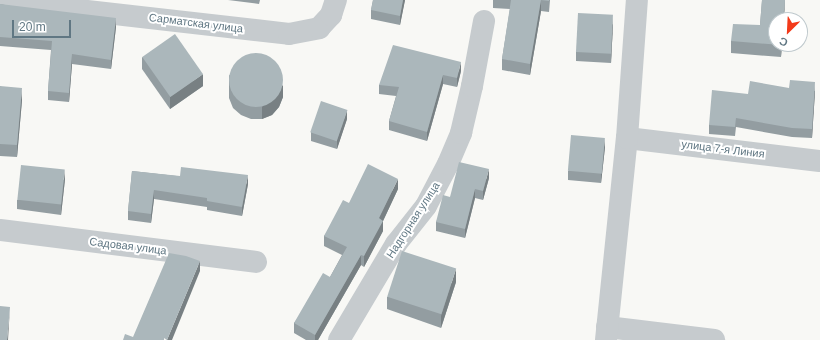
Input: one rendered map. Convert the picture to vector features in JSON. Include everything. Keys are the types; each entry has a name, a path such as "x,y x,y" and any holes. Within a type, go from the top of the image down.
{"street":[{"name":"Сарматская улица","path":"0,1 289,34 319,28 331,14 336,0"},
{"path":"637,0 627,138 606,333 714,340"},
{"name":"Надгорная улица","path":"338,340 396,244 426,206 448,164 461,133 484,21"},
{"name":"улица 7-я Линия","path":"627,138 820,161"},
{"name":"Садовая улица","path":"0,230 256,262"}],"building":[{"path":"373,0 403,0 400,16 371,10"},
{"path":"511,0 541,0 530,64 502,59"},
{"path":"762,0 785,0 784,12 768,12 768,44 731,41 733,24 760,25"},
{"path":"0,4 116,18 111,60 72,54 69,93 48,91 52,41 0,37"},
{"path":"578,13 613,15 611,54 576,52"},
{"path":"175,34 203,74 170,97 142,57"},
{"path":"393,45 461,62 457,78 443,75 427,132 389,121 399,87 379,85"},
{"path":"251,53 261,53 271,57 279,65 283,75 283,85 279,95 271,103 261,107 251,107 241,103 233,95 229,85 229,75 233,65 241,57"},
{"path":"790,80 815,82 812,129 792,128 736,118 735,127 709,125 712,90 748,94 750,81 789,88"},
{"path":"0,86 22,88 17,145 0,144"},
{"path":"321,101 347,110 337,141 310,132"},
{"path":"571,135 605,138 602,174 568,171"},
{"path":"459,162 489,169 483,191 475,189 465,229 436,222 443,195 450,197"},
{"path":"368,164 398,179 379,218 383,221 364,256 361,255 315,335 294,323 323,273 330,277 347,247 324,236 343,200 349,203"},
{"path":"21,165 65,170 61,204 17,200"},
{"path":"181,167 248,175 242,207 207,201 207,198 154,190 151,214 128,211 132,171 180,176"},
{"path":"402,251 456,269 441,314 387,297"},
{"path":"169,253 186,256 200,261 167,340 164,338 164,340 123,340 125,334 133,337"},
{"path":"0,306 10,307 7,340 0,340"}]}
